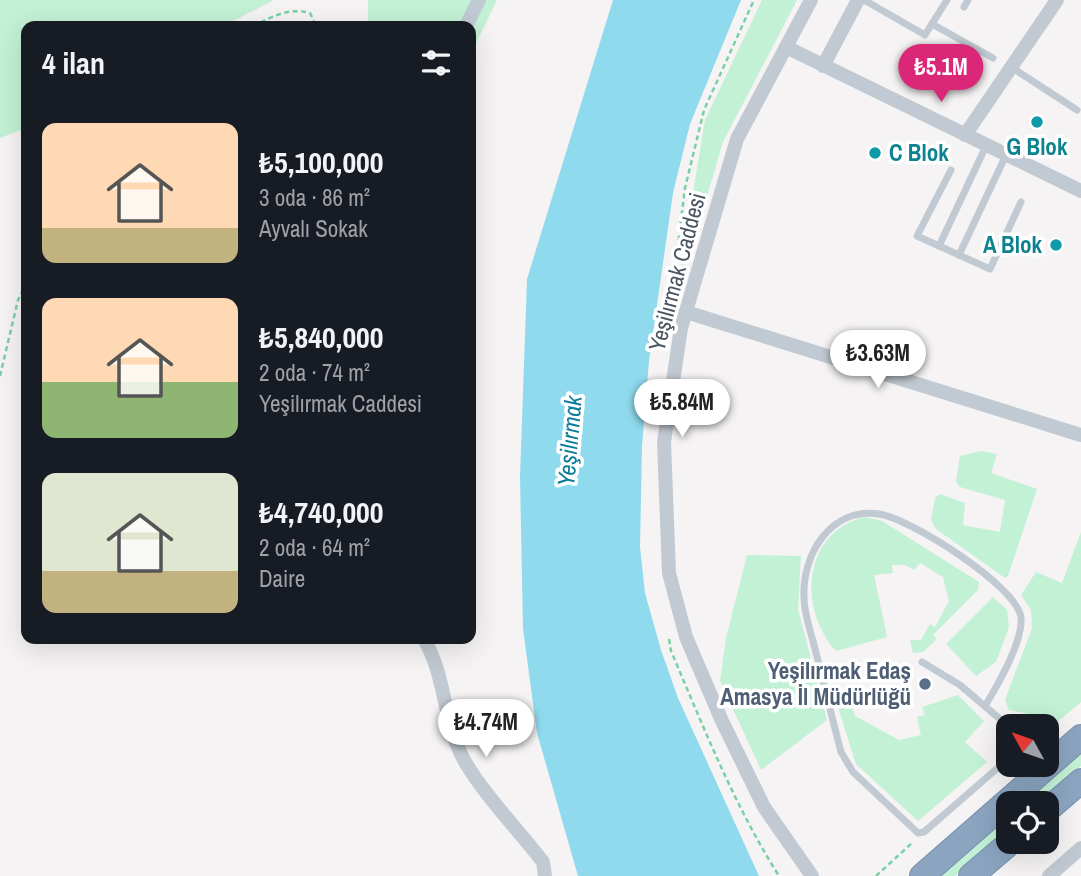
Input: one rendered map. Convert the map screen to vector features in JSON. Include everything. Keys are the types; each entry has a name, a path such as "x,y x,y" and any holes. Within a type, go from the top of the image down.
{"highway":[{"path":"1059,754 1081,737"},
{"path":"922,876 1031,777"},
{"path":"1059,800 1081,781"},
{"path":"971,876 997,854"}],"street":[{"path":"469,21 480,0"},
{"name":"Yeşilırmak Caddesi","path":"811,0 737,139 686,312 664,442 669,573 686,636 722,721 764,807 812,876"},
{"path":"823,66 858,0"},
{"path":"965,135 1050,3"},
{"path":"786,47 1081,191"},
{"path":"686,312 1081,435"},
{"path":"427,644 436,659 449,723 465,761 543,862 545,876"},
{"path":"1049,876 1079,852"}],"lane":[{"path":"864,0 925,35 947,0"},
{"path":"932,24 993,58"},
{"path":"1011,67 1077,110"},
{"path":"939,246 986,145"},
{"path":"959,255 1006,155"},
{"path":"951,170 917,236 990,269 1021,202"},
{"path":"985,706 1000,678 1020,627 1021,618 1014,601 992,580 961,558 890,516 866,513 830,528 821,537 807,566 804,598 841,752 853,772 908,827 918,833 924,832 996,769"},
{"path":"922,662 960,685 996,716"}],"path":[{"path":"668,318 685,188 704,110 754,0"},
{"path":"263,21 297,9 310,13 314,21"},
{"path":"0,376 21,294"},
{"path":"669,637 671,651 721,769 755,838 779,876"},
{"path":"876,876 924,832"}],"green space":[{"path":"0,0 274,0 234,21 21,21 21,130 0,138"},
{"path":"368,0 497,0 476,44 476,21 368,21"},
{"path":"762,0 797,0 723,142 674,308 705,120"},
{"path":"981,451 997,454 991,473 1037,489 1008,576 1005,578 936,529 931,520 935,498 940,494 965,503 963,525 1000,532 1005,500 960,487 956,482 960,456"},
{"path":"865,517 882,521 979,582 978,590 933,635 937,639 923,652 913,653 910,640 921,640 930,624 935,627 949,601 943,577 920,563 914,570 905,565 892,565 893,573 874,575 887,637 836,651 824,634 812,594 818,555 829,538 844,525"},
{"path":"1081,532 1081,702 1059,721 1059,714 1026,714 1009,710 1005,700 1032,628 1031,610 1021,595 1036,572 1062,583"},
{"path":"747,555 801,556 798,609 827,720 761,770 720,681 726,638"},
{"path":"993,597 1007,610 1009,627 996,662 976,676 946,644"},
{"path":"958,695 984,721 965,742 987,762 918,821 856,764 837,704 850,701 855,716 899,740 921,735 917,717 925,715 922,707"},
{"path":"1081,751 1081,766 1052,791 1035,791 1051,777 1059,777 1059,770"},
{"path":"996,824 996,840 955,876 937,876"}],"water":[{"name":"Yeşilırmak","path":"613,0 741,0 690,124 673,193 649,361 642,446 640,547 645,593 678,698 759,876 578,876 537,733 523,629 520,477 527,279"}],"place":[{"name":"G Blok","path":"1037,122"},
{"name":"C Blok","path":"875,153"},
{"name":"A Blok","path":"1056,245"},
{"name":"Yeşilırmak Edaş Amasya İl Müdürlüğü","path":"925,684"}]}
